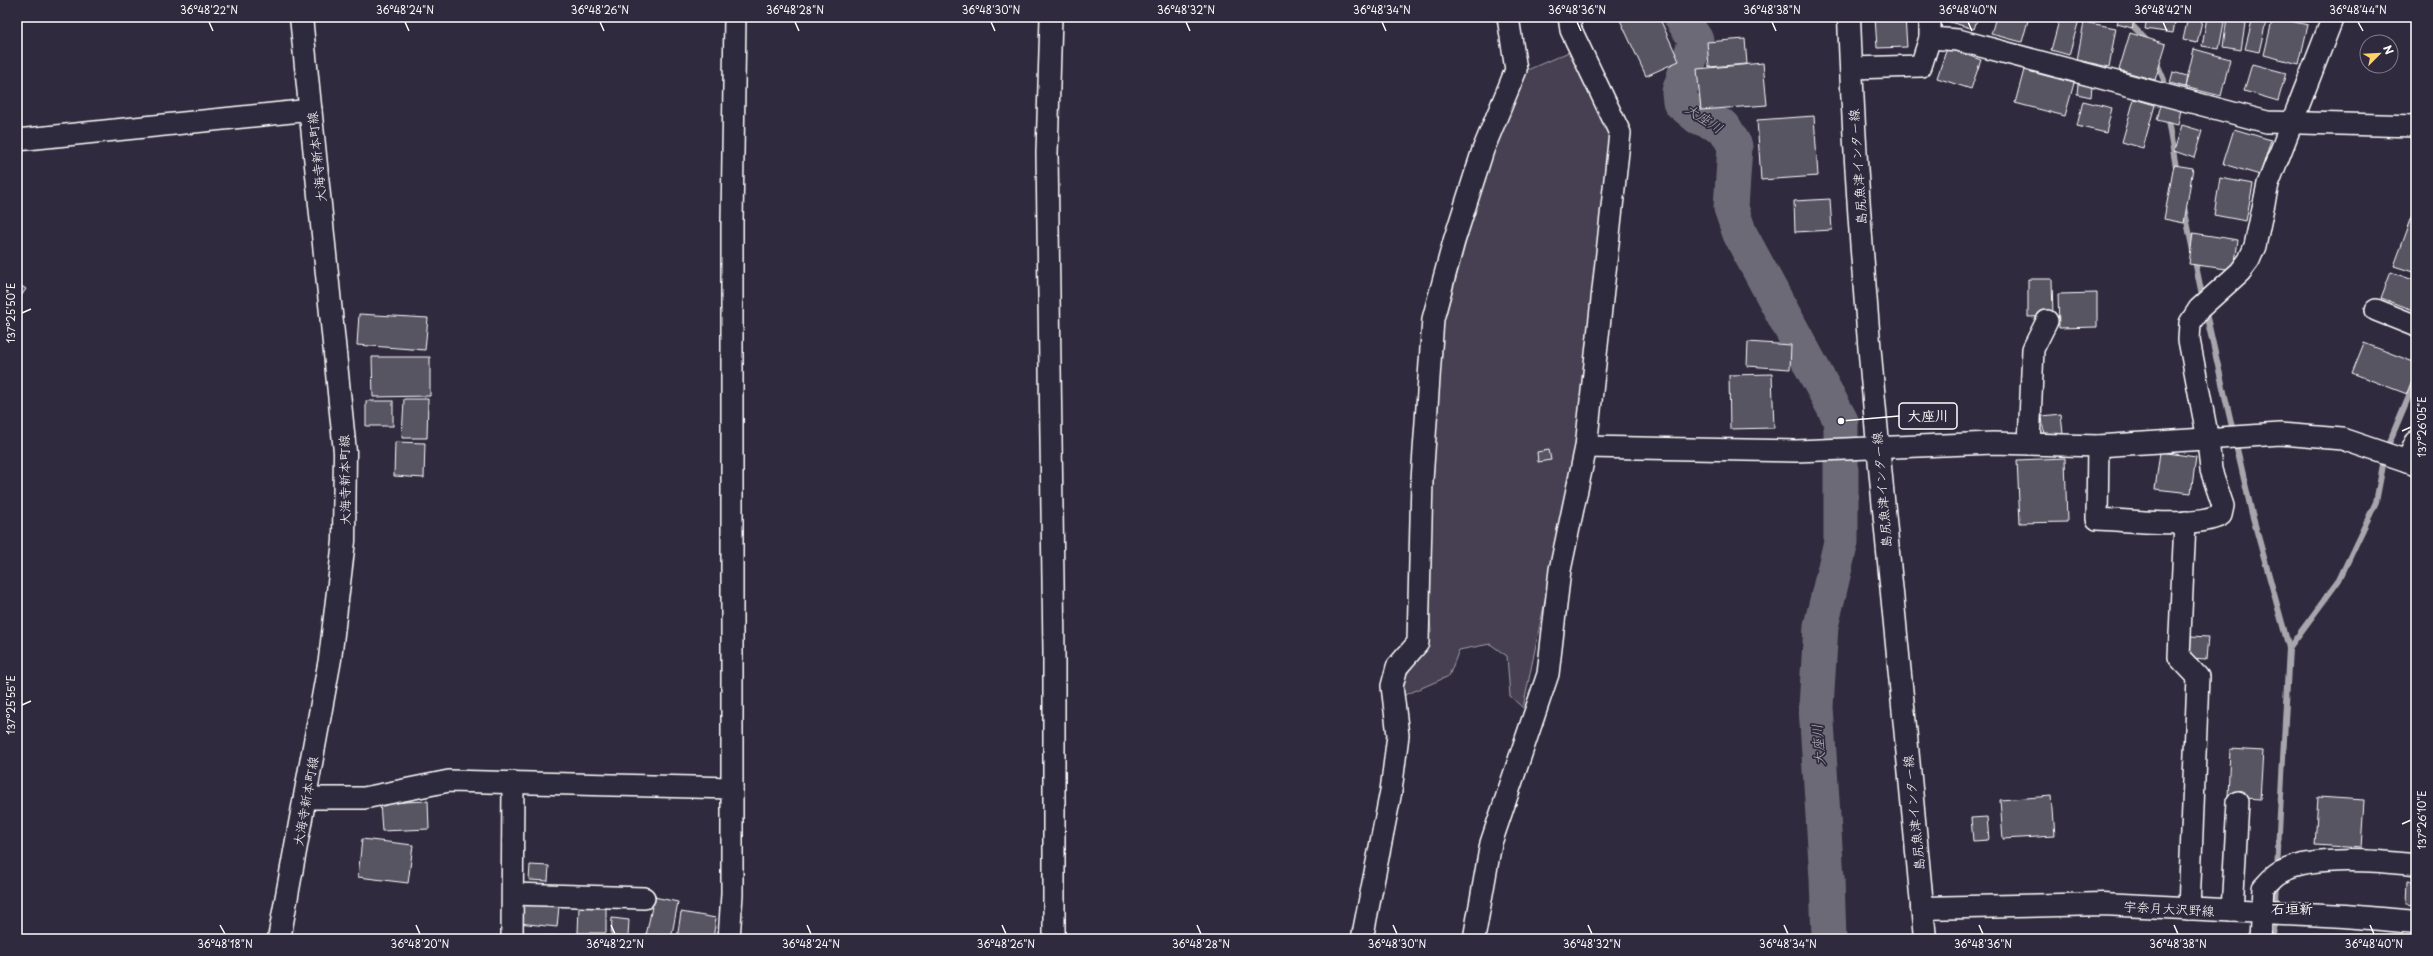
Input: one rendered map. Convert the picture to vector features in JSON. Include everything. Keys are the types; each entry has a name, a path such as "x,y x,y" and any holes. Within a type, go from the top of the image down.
{"main road":[{"name":"大海寺新本町線","path":"279,939 306,798 330,659 344,541 344,444 301,17"},
{"name":"島尻魚津インター線","path":"1849,17 1876,447 1925,939"},
{"name":"宇奈月大沢野線","path":"1922,908 2103,904 2416,922"}],"street":[{"path":"729,939 732,894 732,222 735,17"},
{"path":"1051,17 1047,153 1054,652 1054,939"},
{"path":"1362,939 1391,790 1397,743 1392,686 1397,667 1418,643 1422,480 1433,319 1454,241 1483,150 1516,70 1508,17"},
{"path":"1474,939 1491,843 1548,674 1560,570 1586,447 1620,133 1571,30 1569,17"},
{"path":"1851,68 1921,66 1930,38 1930,17"},
{"path":"2098,446 2097,519 2186,522 2212,520 2221,515 2223,506 2211,470 2208,439 2189,340 2190,323 2199,309 2240,272 2249,260 2254,246 2268,184 2333,17"},
{"path":"1930,38 1958,40 2267,122 2416,126"},
{"path":"17,140 311,110"},
{"path":"2376,310 2416,326"},
{"path":"2029,444 2033,349 2047,321"},
{"path":"1586,447 1796,451 1993,443 2098,446 2280,434 2342,439 2412,463 2416,442"},
{"path":"2186,522 2179,657 2198,677 2189,909"},
{"path":"306,798 364,798 449,781 732,788"},
{"path":"512,939 513,782"},
{"path":"2232,911 2238,802"},
{"path":"2260,939 2263,888 2280,872 2306,864 2371,860 2416,865"},
{"path":"512,894 644,898"}],"shaded area":[{"path":"1571,51 1614,137 1576,449 1523,708 1510,696 1507,656 1490,644 1459,650 1449,676 1403,696 1405,677 1417,660 1431,631 1426,572 1441,333 1491,154 1525,71"}],"building":[{"path":"1628,17 1659,17 1679,61 1646,76 1620,20"},
{"path":"1875,17 1905,17 1907,47 1877,48"},
{"path":"1944,17 1978,17 1974,29 1943,20"},
{"path":"1996,17 2029,17 2022,42 1991,34"},
{"path":"2060,17 2079,20 2069,55 2051,50"},
{"path":"2119,17 2135,17 2132,28 2117,24"},
{"path":"2147,17 2176,17 2173,33 2145,29"},
{"path":"2188,17 2203,17 2197,43 2183,40"},
{"path":"2207,17 2225,17 2219,49 2202,46"},
{"path":"2227,17 2246,17 2241,50 2223,47"},
{"path":"2253,17 2267,17 2259,52 2245,49"},
{"path":"2273,17 2308,25 2299,64 2264,55"},
{"path":"2084,22 2116,28 2109,67 2077,60"},
{"path":"2130,33 2166,44 2155,80 2119,70"},
{"path":"1745,39 1747,64 1709,67 1707,42"},
{"path":"1947,48 1981,60 1971,89 1937,78"},
{"path":"2194,49 2230,59 2221,96 2185,87"},
{"path":"1763,63 1767,105 1701,110 1697,69"},
{"path":"2252,64 2286,73 2278,101 2244,91"},
{"path":"2024,70 2074,83 2065,116 2015,103"},
{"path":"2173,72 2187,76 2185,87 2170,83"},
{"path":"2078,84 2092,86 2091,97 2077,94"},
{"path":"2134,99 2155,105 2143,148 2122,142"},
{"path":"2083,101 2112,108 2106,133 2077,126"},
{"path":"2161,104 2181,109 2178,125 2157,120"},
{"path":"1814,116 1818,176 1761,180 1757,120"},
{"path":"2182,125 2202,131 2194,158 2174,151"},
{"path":"2234,129 2271,140 2260,175 2223,164"},
{"path":"2174,165 2193,168 2184,223 2164,219"},
{"path":"2220,178 2253,184 2246,221 2214,215"},
{"path":"1830,199 1832,230 1795,232 1794,201"},
{"path":"2412,217 2416,219 2416,273 2394,266"},
{"path":"2193,233 2238,240 2234,270 2189,264"},
{"path":"2391,272 2416,281 2416,311 2381,298"},
{"path":"2028,279 2052,279 2053,316 2028,317"},
{"path":"17,283 26,289 17,302"},
{"path":"2097,293 2097,327 2059,328 2058,294"},
{"path":"359,314 428,318 425,350 357,345"},
{"path":"1748,342 1791,345 1790,369 1747,366"},
{"path":"2364,343 2416,363 2416,371 2407,394 2352,373"},
{"path":"372,357 430,357 430,396 373,397"},
{"path":"1772,374 1774,428 1730,429 1729,375"},
{"path":"404,399 428,399 427,438 402,438"},
{"path":"366,401 393,401 393,426 366,426"},
{"path":"2061,414 2063,434 2044,436 2042,416"},
{"path":"395,442 425,443 424,478 394,476"},
{"path":"1549,450 1551,460 1538,462 1537,452"},
{"path":"2160,452 2196,457 2191,493 2155,489"},
{"path":"2065,458 2067,522 2020,523 2017,460"},
{"path":"2191,636 2208,637 2206,659 2190,658"},
{"path":"2230,749 2263,751 2260,799 2228,797"},
{"path":"2052,796 2055,836 2003,839 2000,800"},
{"path":"2318,797 2364,800 2361,848 2315,845"},
{"path":"428,801 429,829 382,831 380,803"},
{"path":"1987,817 1989,840 1973,841 1971,818"},
{"path":"362,839 413,845 408,883 358,877"},
{"path":"530,865 549,866 548,881 529,880"},
{"path":"2407,882 2416,883 2416,905 2406,904"},
{"path":"654,897 678,902 671,939 646,936"},
{"path":"520,902 559,906 557,927 518,923"},
{"path":"579,907 606,907 606,933 578,933"},
{"path":"681,912 716,918 713,939 677,939"},
{"path":"612,918 629,920 628,937 611,936"},
{"path":"533,936 555,936 555,939 533,939"}],"waterway":[{"name":"大座川","path":"1681,17 1696,40 1679,92 1680,102 1698,117 1724,127 1735,146 1731,208 1740,234 1841,421 1841,542 1821,626 1816,707 1827,878 1829,939"},
{"path":"2128,17 2131,24 2149,43"},
{"path":"2156,61 2164,80 2164,92"},
{"path":"2167,115 2177,173"},
{"path":"2184,207 2203,300"},
{"path":"2205,309 2252,514 2289,648 2277,869"},
{"path":"2289,648 2339,580 2376,502 2386,450 2416,379"},
{"path":"2274,939 2277,883"}],"place":[{"name":"大座川","path":"1841,421"}],"district":[{"name":"石垣新","path":"2292,908"}]}
